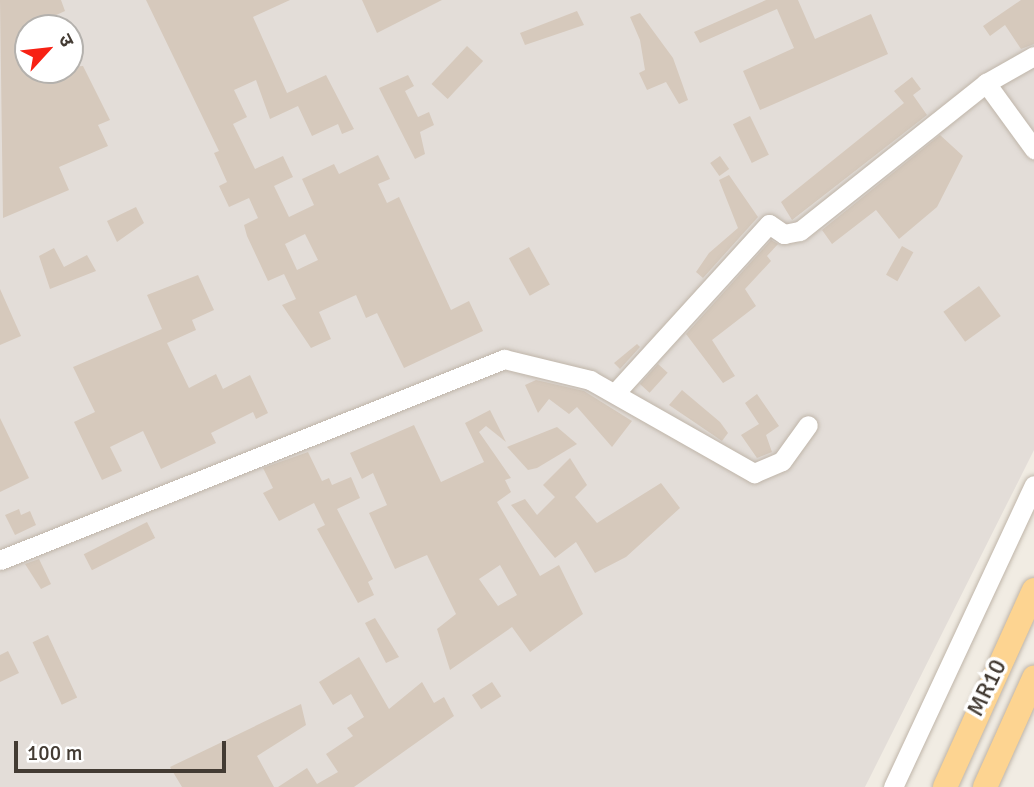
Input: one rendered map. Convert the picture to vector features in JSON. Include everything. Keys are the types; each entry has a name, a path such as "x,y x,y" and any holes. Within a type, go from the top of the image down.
{"main road":[{"name":"MR10","path":"945,787 1034,590"},
{"name":"MR10","path":"985,787 1034,678"}],"street":[{"path":"616,392 769,223 784,234 800,231 986,83 1034,56"},
{"path":"986,83 1034,149"},
{"path":"0,560 504,359 616,392 754,473 782,461 808,425"},
{"path":"893,787 1034,485"}],"shaded area":[{"path":"0,0 1034,0 1034,450 865,787 0,787"}],"building":[{"path":"0,0 61,0 65,11 58,14 14,14 14,84 84,84 84,68 110,120 98,125 108,146 59,167 69,190 3,218"},
{"path":"146,0 290,0 253,17 287,93 326,75 354,129 342,134 338,124 312,136 298,106 270,119 256,80 234,90 247,117 233,124 255,169 283,156 293,177 274,186 289,217 314,205 302,179 334,164 339,174 378,155 390,179 378,184 387,203 399,197 451,310 469,301 483,331 404,368 377,313 366,318 356,295 319,312 331,339 311,348 282,305 296,299 284,274 268,281 247,236 244,225 258,218 249,198 229,207 219,186 227,182 214,153 219,151","holes":["305,234 318,260 297,270 285,244"]},
{"path":"362,0 442,0 377,33"},
{"path":"766,0 798,0 815,39 871,14 888,54 760,110 743,71 794,48 777,9 700,43 694,32"},
{"path":"1021,0 1034,0 1034,44 1021,49 1005,25 990,36 983,26"},
{"path":"577,11 584,25 525,45 520,33"},
{"path":"640,13 673,58 688,100 679,104 666,82 647,90 639,73 645,70 640,40 630,17"},
{"path":"467,46 483,61 448,99 432,84"},
{"path":"408,75 414,86 405,91 418,117 429,112 434,125 420,132 425,154 415,159 379,88"},
{"path":"912,77 921,89 913,95 927,115 792,220 781,202 904,103 894,91"},
{"path":"750,116 769,155 752,163 733,124"},
{"path":"940,135 963,156 937,207 899,239 876,210 832,244 822,230"},
{"path":"720,156 729,169 719,176 710,163"},
{"path":"729,175 758,217 703,278 696,272 709,253 738,228 719,180"},
{"path":"136,207 144,223 117,242 107,221"},
{"path":"771,240 778,244 767,256 771,261 745,289 756,306 712,340 735,376 723,383 686,334"},
{"path":"902,246 913,252 897,281 886,275"},
{"path":"529,247 550,285 530,296 509,258"},
{"path":"54,248 64,267 87,255 96,271 50,289 39,256"},
{"path":"198,275 214,310 192,320 196,330 167,343 189,388 216,374 223,389 250,375 268,413 256,419 253,412 211,433 216,443 161,469 143,431 110,447 122,471 102,480 74,422 95,412 73,367 162,329 147,295"},
{"path":"979,286 1001,316 965,342 943,312"},
{"path":"0,289 21,336 0,345"},
{"path":"637,344 640,347 620,369 614,363"},
{"path":"658,364 668,373 650,393 640,384"},
{"path":"536,380 584,391 632,421 612,447 577,407 569,414 549,399 538,413 525,385"},
{"path":"682,390 720,422 728,433 722,441 669,405"},
{"path":"757,394 779,426 766,435 772,452 757,458 741,435 759,424 745,403"},
{"path":"490,410 506,442 486,426 479,432 511,478 505,480 511,492 497,502 540,576 559,565 583,614 530,652 512,627 450,670 437,629 456,614 427,555 395,569 369,513 387,505 373,473 362,479 350,453 414,425 441,482 484,462 465,423","holes":["500,565 517,595 498,606 479,579"]},
{"path":"0,418 29,478 0,492"},
{"path":"557,427 577,444 537,468 528,470 507,447"},
{"path":"308,452 322,481 329,478 332,485 351,477 360,498 337,509 373,579 368,582 374,595 358,603 317,529 325,525 314,503 279,521 263,493 273,488 263,468"},
{"path":"570,458 587,485 575,497 597,523 661,483 680,508 626,557 595,573 576,542 555,558 511,505 525,499 537,515 555,497 543,485"},
{"path":"19,509 21,515 30,511 36,525 15,535 5,515"},
{"path":"147,522 155,538 92,570 84,554"},
{"path":"39,559 51,584 41,589 25,564"},
{"path":"375,618 399,657 386,663 365,623"},
{"path":"48,635 77,698 62,705 33,642"},
{"path":"8,651 19,673 0,682 0,655"},
{"path":"359,657 389,709 422,682 434,703 444,697 454,716 354,787 278,787 307,768 317,784 338,772 326,754 353,736 347,728 364,717 351,694 333,705 319,682"},
{"path":"492,682 501,696 481,709 472,695"},
{"path":"301,704 306,725 257,756 274,787 182,787 170,767"}]}
